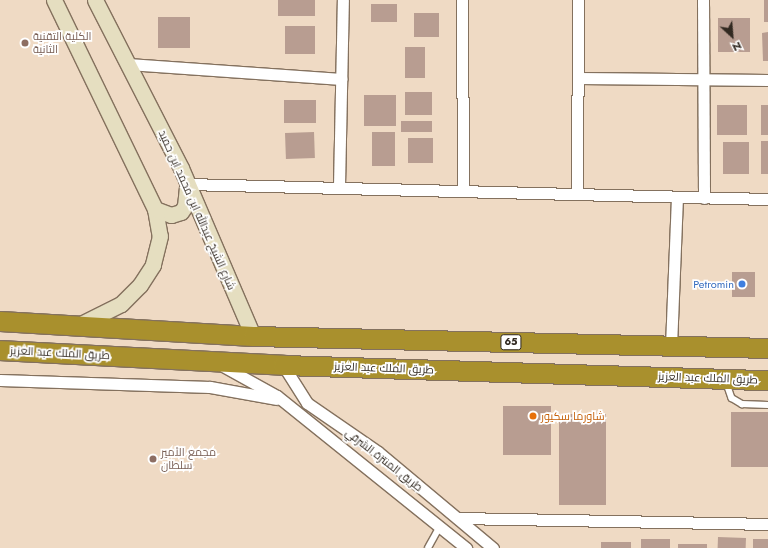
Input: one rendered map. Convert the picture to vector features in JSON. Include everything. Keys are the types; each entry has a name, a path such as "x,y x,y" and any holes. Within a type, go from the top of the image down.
{"highway":[{"path":"0,321 254,336"},
{"name":"65","path":"254,336 768,348"},
{"name":"طريق الملك عبد العزيز","path":"0,350 283,365 768,380"}],"street":[{"path":"54,0 155,209 160,236 158,250 140,285 121,304 79,325"},
{"name":"شارع الشيخ عبدالله ابن محمد ابن حميد","path":"95,0 187,184 254,336"},
{"path":"339,186 343,0"},
{"path":"462,0 463,190"},
{"path":"577,194 578,0"},
{"path":"703,0 704,198"},
{"path":"128,64 341,79"},
{"path":"578,78 703,77 768,80"},
{"path":"155,209 171,215 181,212 185,206 187,184 339,186 768,199"},
{"path":"671,346 677,197"},
{"path":"213,361 283,401 466,548"},
{"name":"طريق المنتزة الشرقي","path":"283,365 307,403 378,452 494,548"},
{"path":"0,380 210,386 283,401"},
{"path":"458,518 768,524"}],"lane":[{"path":"725,379 732,398 742,404 768,405"},
{"path":"428,548 440,526"}],"building":[{"path":"278,0 315,0 315,16 278,16"},
{"path":"764,0 768,0 768,22 764,22"},
{"path":"371,4 397,4 397,22 371,22"},
{"path":"414,13 439,13 439,37 414,37"},
{"path":"158,17 190,17 190,48 158,48"},
{"path":"718,18 750,18 750,52 718,52"},
{"path":"285,26 315,26 315,54 285,54"},
{"path":"768,32 768,61 763,61 762,33"},
{"path":"405,47 425,47 425,78 405,78"},
{"path":"405,92 432,92 432,115 405,115"},
{"path":"364,95 396,95 396,126 364,126"},
{"path":"284,100 316,100 316,123 284,123"},
{"path":"717,105 747,105 747,135 717,135"},
{"path":"761,105 768,105 768,135 761,135"},
{"path":"401,121 432,121 432,132 401,132"},
{"path":"314,132 315,158 286,159 285,133"},
{"path":"372,132 395,132 395,166 372,166"},
{"path":"408,138 433,138 433,163 408,163"},
{"path":"761,141 768,141 768,174 761,174"},
{"path":"723,142 749,142 749,174 723,174"},
{"path":"732,272 755,272 755,297 732,297"},
{"path":"503,406 551,406 551,455 503,455"},
{"path":"731,412 768,412 768,467 731,467"},
{"path":"559,414 606,414 606,505 559,505"},
{"path":"718,537 746,538 746,548 718,548"},
{"path":"641,539 670,539 670,548 641,548"},
{"path":"753,539 768,539 768,548 753,548"},
{"path":"601,542 631,542 631,548 601,548"},
{"path":"678,544 707,544 707,548 678,548"}],"place":[{"name":"الكلية التقنية الثانية","path":"25,43"},
{"name":"Petromin","path":"742,284"},
{"name":"شاورما سكيور","path":"533,416"},
{"name":"مجمع الأمير سلطان","path":"153,459"}]}
